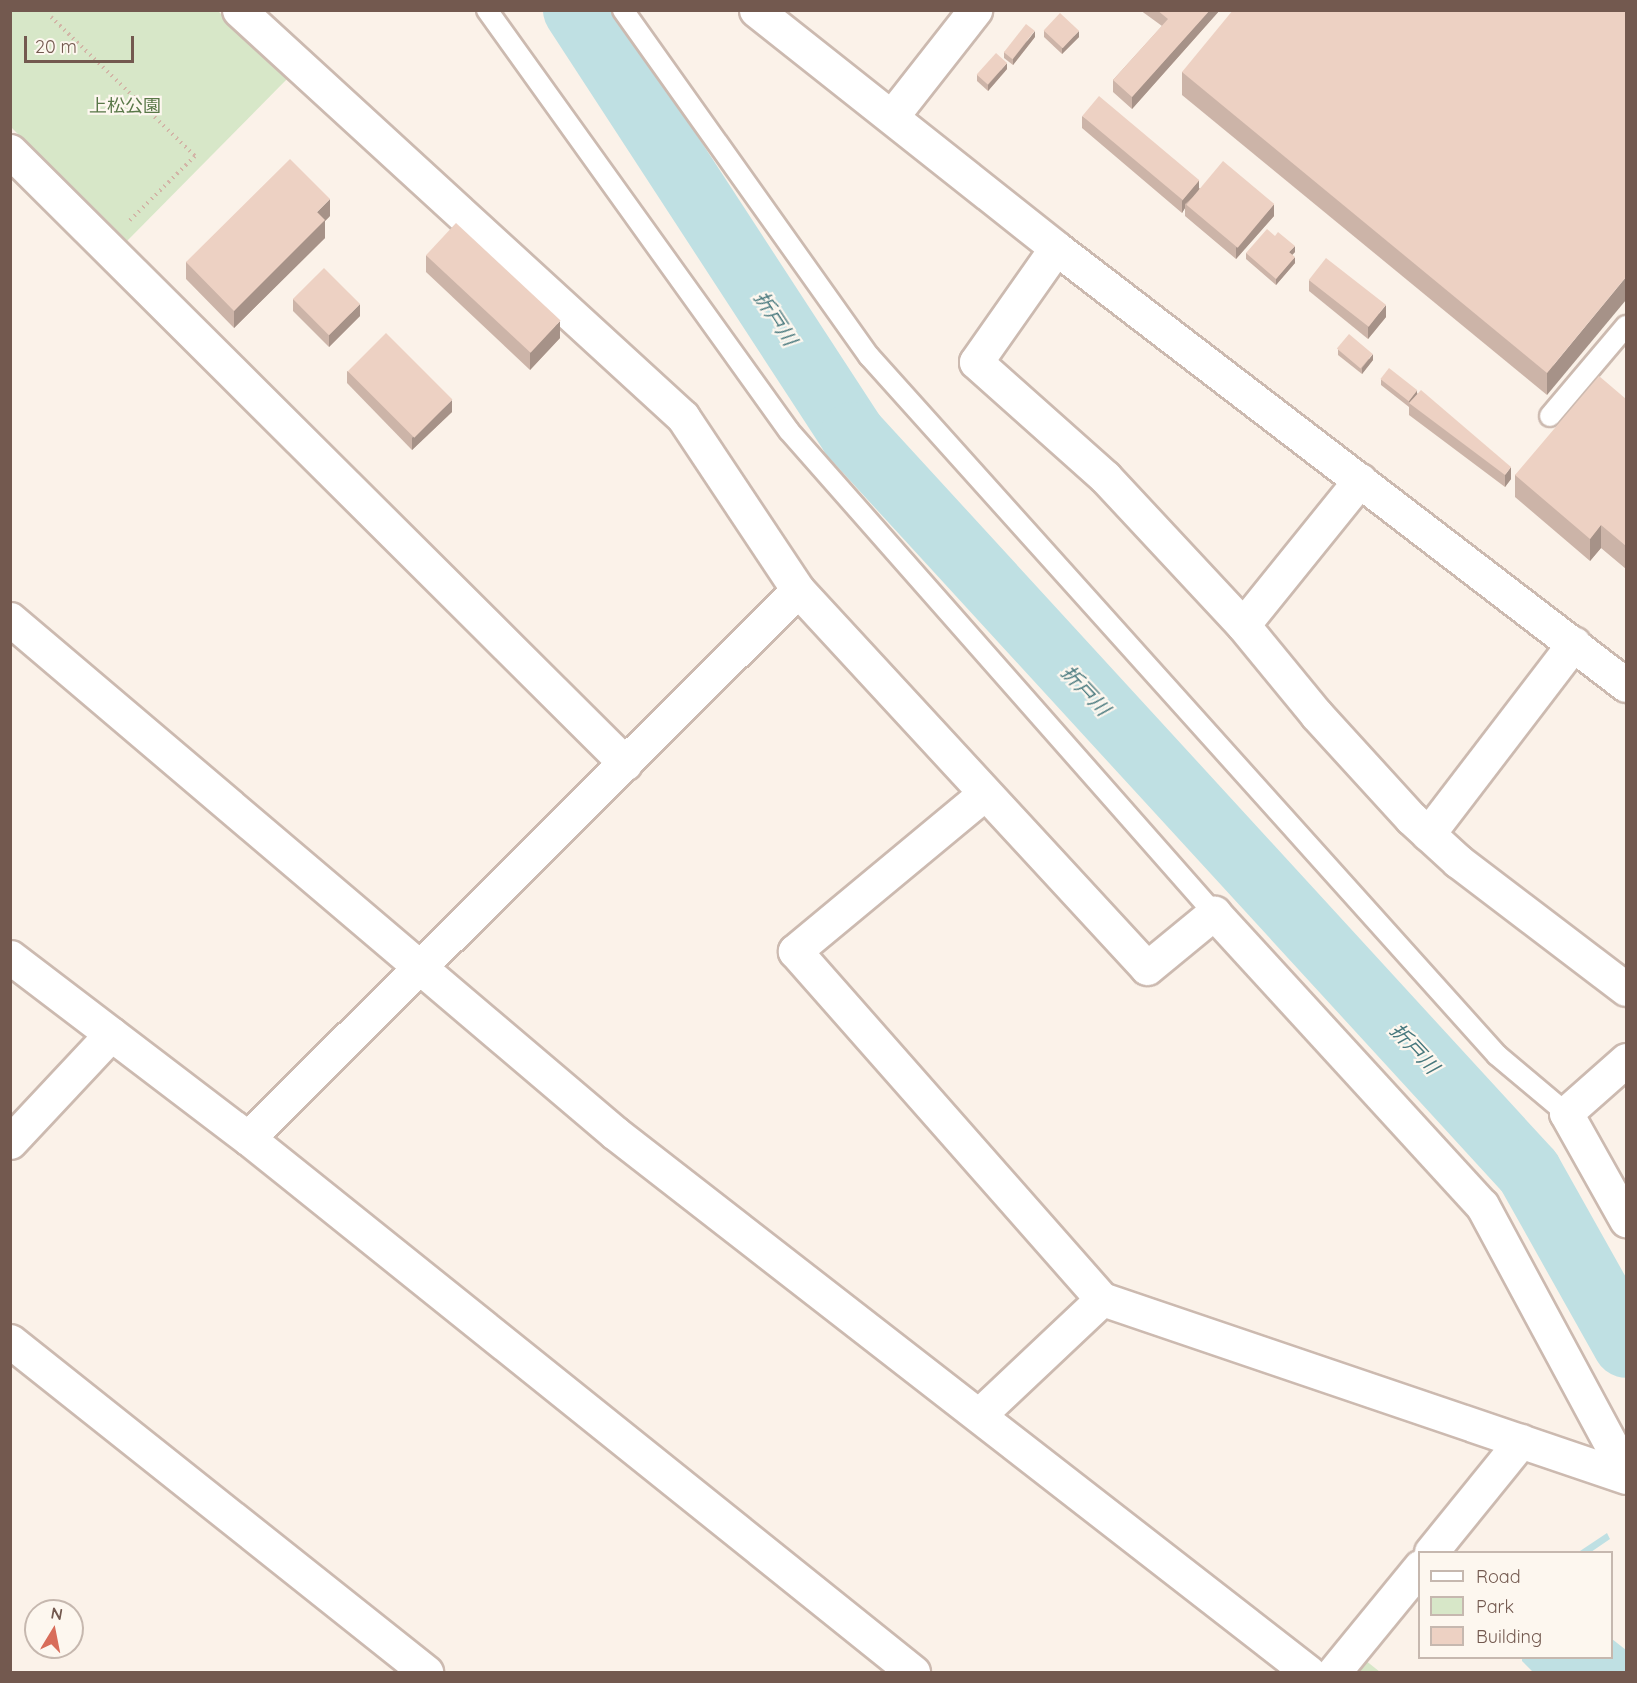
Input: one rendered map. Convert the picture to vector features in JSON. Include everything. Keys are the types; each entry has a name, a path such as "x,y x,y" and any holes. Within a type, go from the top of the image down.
{"street":[{"path":"239,10 683,417 798,590 1147,968 1214,913 1482,1205 1626,1472"},
{"path":"756,10 1056,248 1626,685"},
{"path":"892,116 975,10"},
{"path":"10,151 625,763"},
{"path":"1056,248 976,362 1105,477 1243,625 1316,714 1428,834 1626,988"},
{"path":"1243,625 1360,480"},
{"path":"248,1138 798,590"},
{"path":"10,619 615,1133 1308,1672"},
{"path":"1428,834 1574,643"},
{"path":"984,794 795,951 1102,1299 1626,1477"},
{"path":"10,957 248,1138 913,1672"},
{"path":"10,1142 111,1034"},
{"path":"1626,1060 1566,1113 1626,1220"},
{"path":"979,1415 1102,1299"},
{"path":"10,1341 426,1672"},
{"path":"1432,1551 1521,1441"},
{"path":"1334,1672 1418,1568"}],"lane":[{"path":"487,10 789,431 1214,913"},
{"path":"623,10 868,356 1497,1055 1566,1113"},
{"path":"1550,416 1626,326"}],"path":[{"path":"51,18 195,156 104,245"}],"green space":[{"name":"上松公園","path":"10,11 218,11 289,77 125,243 11,127"},
{"path":"1365,1660 1380,1672 1355,1672"}],"water":[{"path":"1607,1533 1610,1539 1592,1551 1580,1551"},
{"path":"1613,1640 1626,1650 1626,1672 1533,1672 1522,1659 1613,1659"}],"building":[{"path":"1157,10 1210,10 1132,97 1113,80 1168,19"},
{"path":"1233,10 1626,10 1626,277 1547,373 1182,72"},
{"path":"1060,13 1079,31 1063,48 1044,31"},
{"path":"1026,24 1035,31 1013,59 1004,52"},
{"path":"996,53 1007,63 988,85 977,75"},
{"path":"1099,96 1199,180 1183,200 1082,116"},
{"path":"290,159 330,199 317,212 325,220 234,311 186,262"},
{"path":"1223,161 1274,204 1238,248 1186,205"},
{"path":"456,223 561,321 531,353 426,255"},
{"path":"1267,229 1275,236 1278,232 1295,246 1289,252 1295,257 1276,279 1246,253"},
{"path":"1326,258 1386,305 1369,327 1309,280"},
{"path":"324,268 360,304 329,335 293,299"},
{"path":"386,333 452,399 414,438 348,371"},
{"path":"1349,334 1373,354 1361,368 1337,349"},
{"path":"1389,368 1417,390 1409,401 1380,379"},
{"path":"1599,376 1626,399 1626,546 1601,525 1590,539 1515,475"},
{"path":"1421,390 1511,467 1505,475 1409,403"}],"waterway":[{"name":"折戸川","path":"576,10 853,435 1529,1172 1626,1345"}]}
